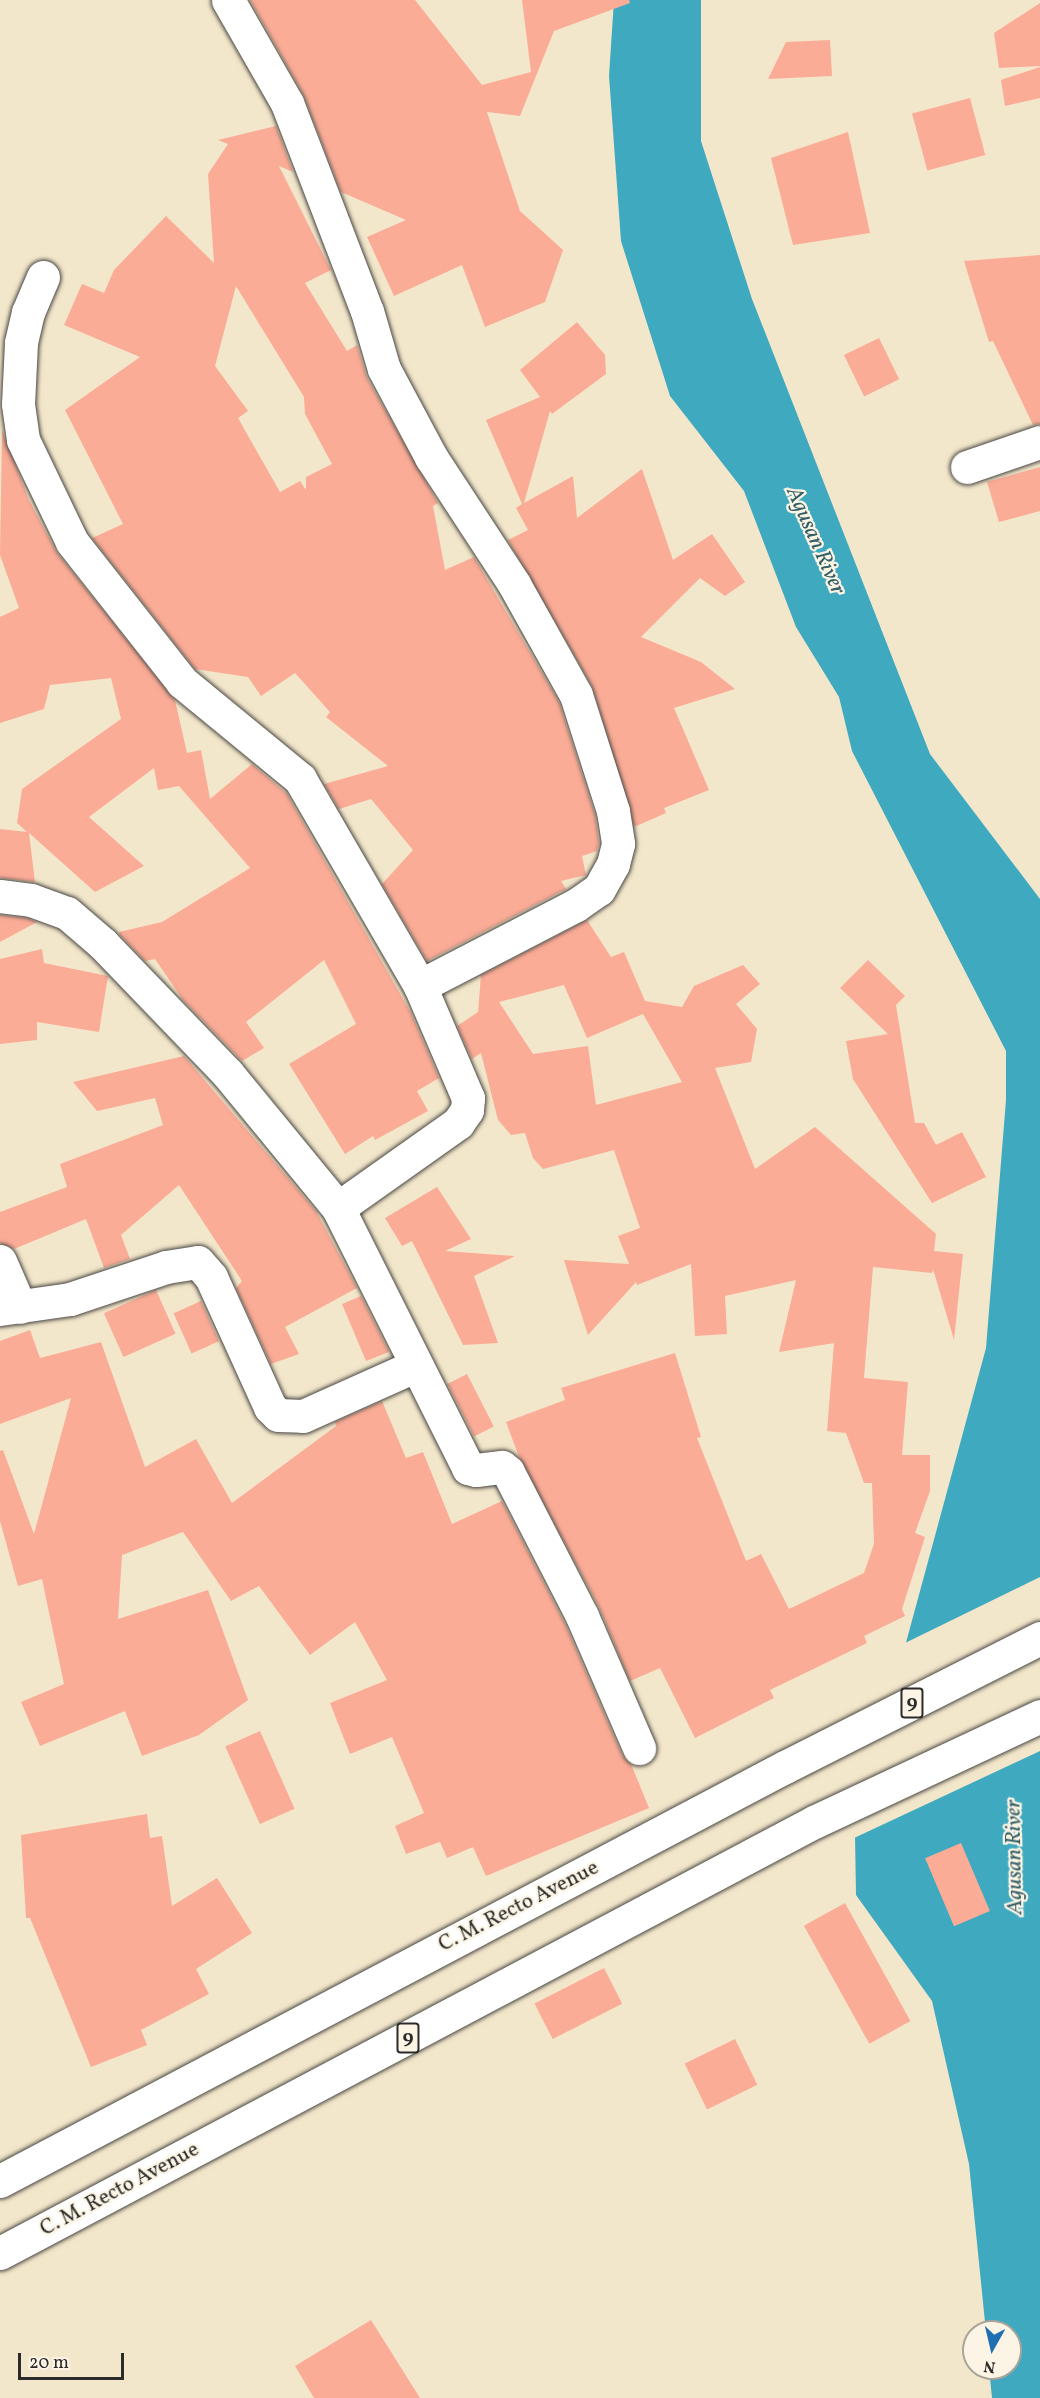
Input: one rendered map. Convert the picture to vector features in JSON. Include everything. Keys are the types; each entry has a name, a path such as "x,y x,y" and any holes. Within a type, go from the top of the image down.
{"main road":[{"path":"228,0 287,103 367,311 384,369 431,457 514,584 576,695 613,811 618,844 613,864 599,889 420,987"},
{"path":"43,277 27,312 21,342 18,404 23,440 72,542 182,682 300,779 420,987 468,1098 467,1110 458,1123 338,1208"},
{"path":"967,467 1040,442"},
{"path":"0,896 31,900 67,913 104,944 228,1074 338,1208 370,1265 415,1366 468,1468 502,1467 508,1472 582,1616 639,1748"},
{"path":"0,1261 10,1308 70,1299 166,1267 198,1262 211,1277 270,1407 278,1415 303,1416 415,1366"},
{"name":"C. M. Recto Avenue","path":"0,2181 785,1767 1040,1638"},
{"name":"C. M. Recto Avenue","path":"0,2253 814,1821 1040,1716"}],"water":[{"name":"Agusan River","path":"614,0 701,0 701,141 752,299 930,754 1040,899 1040,2398 992,2398 990,2380 1022,2380 1022,2320 985,2320 969,2164 932,2001 856,1895 854,1777 904,1650 986,1348 1006,1100 1006,1051 852,751 839,697 796,627 744,491 670,396 621,241 609,76"}],"pier":[{"path":"1040,1577 1040,1751 852,1839 852,1776 903,1644"}],"building":[{"path":"250,0 415,0 482,85 531,72 522,0 629,0 630,3 554,31 520,116 487,112 520,211 563,250 545,302 485,327 462,265 394,296 367,237 406,220 341,192 303,94"},
{"path":"1040,3 1040,66 999,68 994,33"},
{"path":"830,40 832,76 768,79 786,42"},
{"path":"1040,67 1040,98 1005,106 1001,80"},
{"path":"970,98 985,155 927,171 912,114"},
{"path":"276,126 293,172 279,166 331,270 305,283 347,351 357,345 367,378 438,503 433,506 445,570 474,557 559,702 595,815 599,843 597,851 582,856 586,875 561,881 566,889 427,961 382,884 413,850 371,799 339,809 324,784 388,766 326,717 330,712 295,673 261,696 248,677 195,669 92,538 123,524 65,410 140,357 64,325 82,284 104,293 114,270 166,216 214,263 208,174 228,144 218,140","holes":["236,286 304,397 305,414 332,464 306,477 306,490 300,481 280,492 238,418 248,411 215,366"]},
{"path":"848,132 870,233 793,245 771,158"},
{"path":"1040,255 1040,424 1033,425 993,341 989,342 964,261"},
{"path":"577,322 605,355 606,374 552,414 550,411 524,503 573,476 577,518 642,469 673,560 712,534 745,582 725,596 700,578 641,637 701,662 735,689 674,708 709,790 664,808 666,813 634,827 592,686 508,540 528,530 516,508 522,504 486,420 540,397 520,370"},
{"path":"879,338 899,379 864,396 844,355"},
{"path":"2,430 29,500 57,553 175,700 187,753 201,750 210,799 252,764 287,794 411,1013 439,1078 417,1091 428,1111 375,1140 373,1136 345,1154 289,1064 356,1024 324,960 246,1022 264,1048 242,1061 183,1000 155,959 145,961 120,935 119,932 162,922 250,868 179,786 158,790 154,768 89,817 144,866 95,892 29,833 35,882 0,878 0,829 27,832 17,823 22,789 121,719 111,678 50,685 44,709 0,723 0,617 19,608 0,555"},
{"path":"1040,467 1040,511 999,522 987,482"},
{"path":"0,915 27,918 37,922 0,942"},
{"path":"587,920 611,957 624,952 645,1001 682,1007 694,986 743,965 760,984 736,1004 757,1029 751,1062 715,1068 755,1169 815,1127 936,1234 934,1251 963,1254 954,1340 933,1269 932,1273 873,1267 864,1378 908,1382 902,1455 930,1455 930,1491 915,1533 925,1537 902,1609 905,1616 864,1636 867,1643 770,1690 774,1698 695,1738 660,1668 630,1681 599,1607 519,1457 506,1422 565,1400 561,1388 675,1353 701,1437 697,1438 746,1561 761,1554 789,1609 864,1573 874,1544 872,1483 864,1483 846,1433 827,1431 834,1343 779,1352 796,1280 725,1296 727,1334 695,1336 691,1264 637,1285 636,1282 588,1335 564,1260 629,1264 618,1236 640,1228 614,1150 543,1169 533,1158 525,1133 511,1135 498,1120 481,1053 472,1059 457,1026 478,1012 481,975","holes":["564,985 587,1038 643,1014 682,1082 596,1105 588,1046 533,1054 499,1002"]},
{"path":"42,949 44,963 108,976 99,1032 37,1022 37,1040 0,1044 0,959"},
{"path":"868,960 905,996 896,1005 915,1123 924,1123 936,1145 962,1132 986,1177 932,1203 853,1079 846,1041 888,1034 840,988"},
{"path":"184,1056 316,1211 357,1288 285,1327 299,1354 271,1364 236,1288 242,1281 179,1185 121,1235 130,1259 104,1268 86,1219 14,1249 0,1243 0,1212 67,1187 60,1164 163,1125 155,1098 97,1111 73,1082"},
{"path":"437,1187 471,1239 445,1251 515,1256 474,1276 498,1343 463,1345 412,1241 402,1246 385,1218"},
{"path":"156,1290 176,1334 123,1357 104,1313"},
{"path":"361,1296 389,1352 366,1361 342,1304"},
{"path":"201,1301 219,1341 191,1353 174,1313"},
{"path":"30,1330 40,1358 101,1342 145,1467 196,1439 232,1503 336,1426 335,1422 382,1401 406,1458 423,1452 452,1524 502,1501 565,1624 622,1755 631,1764 649,1808 486,1876 473,1847 447,1858 440,1842 406,1854 395,1826 424,1813 392,1737 350,1754 330,1703 387,1680 355,1622 310,1655 259,1586 231,1601 183,1532 122,1555 118,1619 208,1590 248,1700 199,1735 142,1756 125,1711 40,1746 21,1702 64,1684 42,1579 18,1586 0,1521 0,1451 3,1450 34,1534 71,1398 0,1424 0,1341"},
{"path":"467,1374 494,1427 474,1437 447,1384"},
{"path":"260,1731 295,1809 260,1824 225,1746"},
{"path":"147,1814 150,1838 162,1836 172,1906 217,1878 252,1933 196,1969 209,1994 141,2030 147,2045 91,2067 30,1918 26,1918 21,1835"},
{"path":"961,1843 990,1911 954,1926 925,1858"},
{"path":"845,1903 910,2021 869,2044 804,1926"},
{"path":"604,1968 622,2004 553,2039 535,2003"},
{"path":"735,2039 757,2085 707,2109 685,2064"},
{"path":"371,2320 420,2398 314,2398 295,2366"}]}
